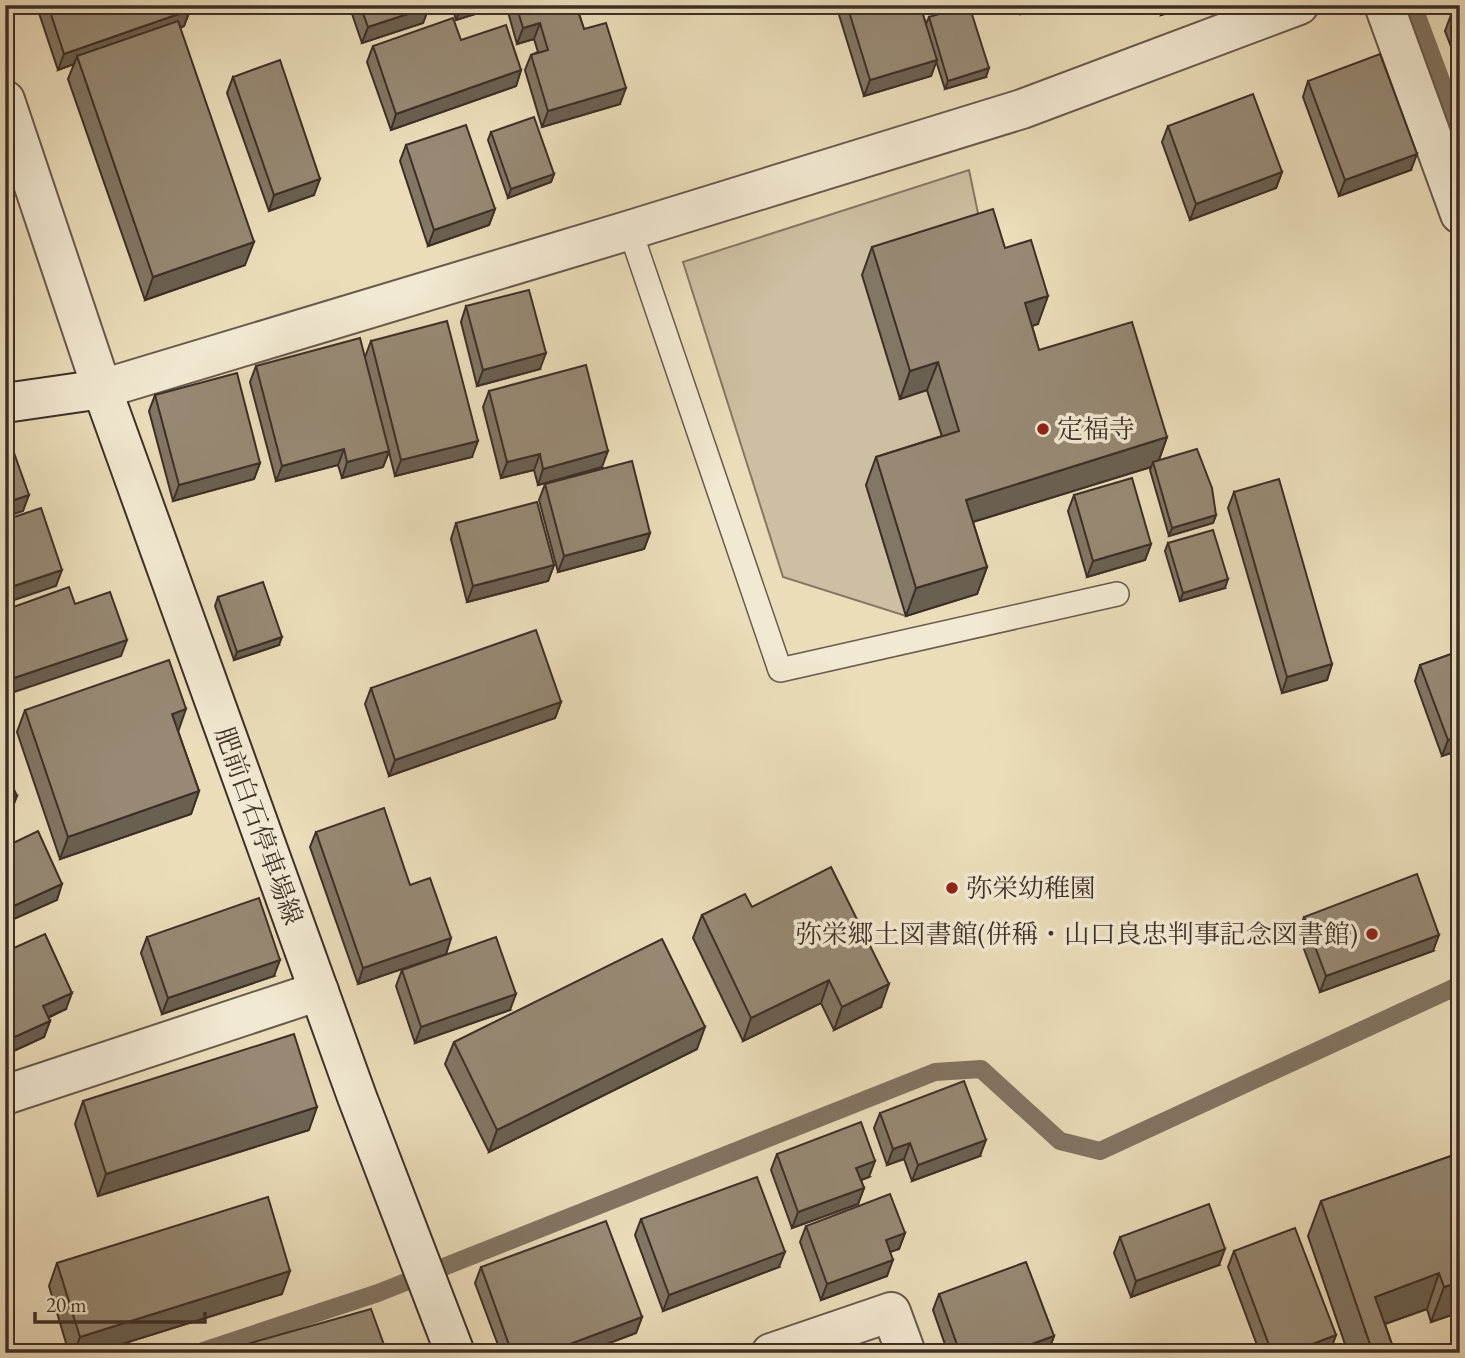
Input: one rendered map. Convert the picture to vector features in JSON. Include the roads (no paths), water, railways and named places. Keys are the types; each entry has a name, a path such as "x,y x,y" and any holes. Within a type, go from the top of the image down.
{"street":[{"path":"5,403 102,389 630,230 1022,109 1299,5"},
{"path":"1384,5 1460,214"},
{"name":"肥前白石停車場線","path":"5,100 102,389 319,991 455,1353"},
{"path":"5,1095 319,991"},
{"path":"771,1353 891,1312 906,1353"}],"lane":[{"path":"630,230 780,670 1117,594"}],"waterway":[{"path":"1413,5 1460,132"},
{"path":"197,1353 378,1293 935,1072 981,1069 1060,1141 1100,1151 1460,985"}],"place":[{"name":"定福寺","path":"1043,429"},
{"name":"弥栄幼稚園","path":"952,888"},
{"name":"弥栄郷土図書館(併稱・山口良忠判事記念図書館)","path":"1372,934"}]}
